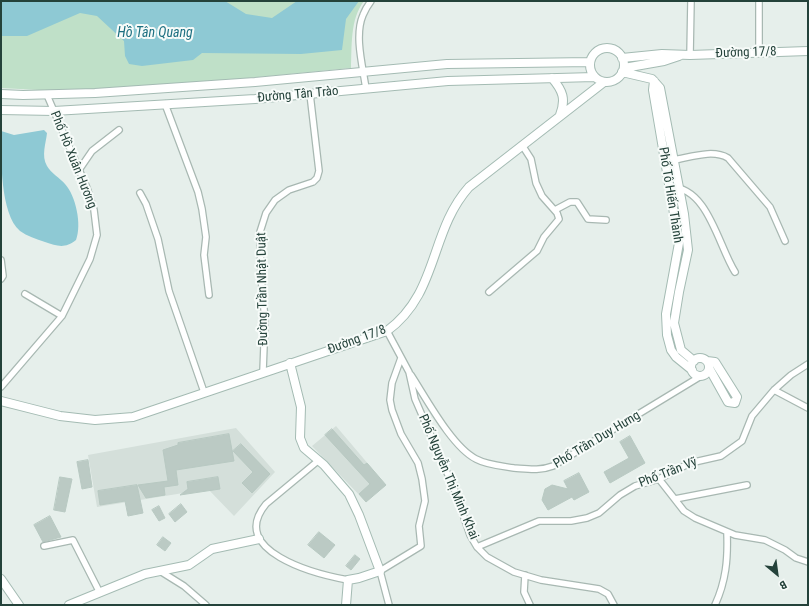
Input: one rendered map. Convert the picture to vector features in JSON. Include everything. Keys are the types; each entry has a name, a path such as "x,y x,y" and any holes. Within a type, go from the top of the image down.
{"street":[{"path":"366,89 360,43 360,26 363,15 371,1"},
{"path":"687,55 691,1"},
{"path":"759,1 759,52"},
{"path":"606,48 614,50 622,58 623,70 615,80 604,82 594,77 590,67 590,62 596,52 606,48"},
{"name":"Đường 17/8","path":"622,58 662,54 687,55 808,51"},
{"name":"Đường 17/8","path":"623,70 687,55"},
{"name":"Đường Tân Trào","path":"1,94 47,95 255,82 447,64 590,62"},
{"path":"623,70 652,79 654,81"},
{"name":"Đường Tân Trào","path":"1,110 54,111 165,104 310,94 448,81 594,77"},
{"path":"552,78 560,87 564,98 560,115"},
{"name":"Phố Tô Hiến Thành","path":"654,81 660,88 684,214 688,250 674,323 681,350 693,366 696,375 701,376"},
{"name":"Phố Tô Hiến Thành","path":"654,81 653,90 679,243 666,314 667,335 671,350 676,357 693,366"},
{"name":"Đường 17/8","path":"1,401 60,416 95,420 132,417 263,371 387,331 401,321 421,293 449,216 458,199 469,187 604,82"},
{"name":"Đường Trần Nhật Duật","path":"263,371 265,320 261,276 260,232 266,213 275,200 289,190 313,182 317,178 319,171 310,94"},
{"name":"Phố Hồ Xuân Hương","path":"1,387 62,316 90,259 98,236 94,210 79,170 47,95"},
{"path":"165,104 198,192 202,209 206,237 204,255 209,295"},
{"path":"79,170 92,151 112,138 119,130"},
{"path":"488,292 537,251 544,237 559,219 555,210 542,196 536,183 532,162 522,145"},
{"path":"674,160 714,153 722,154 728,158 770,207 785,241"},
{"path":"670,187 679,187 694,196 702,205 735,272"},
{"path":"140,193 146,204 156,232 162,253 169,292 204,392"},
{"path":"555,210 570,202 577,202 588,219 606,220"},
{"path":"1,260 1,279"},
{"path":"25,294 62,316"},
{"name":"Phố Nguyễn Thị Minh Khai","path":"387,331 409,372 415,399 456,491 465,524 477,547 487,557 500,565 525,576 599,589 608,594 614,605"},
{"path":"319,460 266,504 260,511 256,528 259,539 271,552 288,562 326,576 348,580 380,571 421,546 419,526 425,501 422,478 418,463 401,434 390,400 392,382 401,358"},
{"path":"693,366 702,359 708,365 728,402 735,403 738,397 715,362 708,365"},
{"path":"290,363 301,407 300,438 304,448 319,460 349,494 360,515 380,571 389,605"},
{"name":"Phố Trần Vỹ","path":"477,547 539,521 571,521 587,518 599,513 627,489 660,479 684,465 721,456 737,446 745,435 752,416 774,390 790,375 808,364"},
{"path":"701,376 707,373 708,365"},
{"name":"Phố Trần Duy Hưng","path":"409,372 444,426 462,448 474,458 484,463 536,470 554,466 701,376"},
{"path":"774,390 808,408"},
{"path":"660,479 684,511 727,533 742,538 765,540 785,550 796,558 808,562"},
{"path":"676,499 746,485"},
{"path":"715,605 724,583 728,562 727,533"},
{"path":"69,605 84,603 100,593 145,574 189,565 212,549 259,539"},
{"path":"44,546 73,540 100,593"},
{"path":"160,570 184,586 206,605"},
{"path":"525,576 524,592 530,605"},
{"path":"1,579 19,605"},
{"path":"346,605 348,580"}],"shaded area":[{"path":"336,426 386,485 366,502 312,446"},
{"path":"236,428 275,472 234,516 208,489 97,507 88,455"}],"green space":[{"path":"1,1 364,1 359,8 354,24 351,68 95,93 1,88"}],"water":[{"name":"Hồ Tân Quang","path":"1,1 225,1 246,14 272,18 297,1 359,1 346,19 342,50 301,54 202,53 193,60 142,66 129,64 125,56 124,41 97,16 80,13 27,36 1,36"},
{"path":"44,130 47,133 44,150 45,162 49,169 69,189 77,211 78,234 76,240 65,246 49,243 20,231 13,223 5,199 1,155 1,131 14,135"}],"building":[{"path":"332,429 364,465 367,463 386,485 366,502 359,494 370,484 325,435"},
{"path":"229,434 234,461 176,470 178,485 164,487 165,495 146,498 138,485 168,481 163,450 178,445 178,443"},
{"path":"630,436 645,463 610,483 604,472 629,458 620,442"},
{"path":"241,444 270,474 252,493 242,483 253,472 233,451"},
{"path":"88,460 92,487 82,489 77,462"},
{"path":"579,473 589,492 574,500 572,497 548,510 542,500 545,489 552,485 568,489 564,481"},
{"path":"60,477 72,479 65,512 54,510"},
{"path":"218,477 220,489 180,495 188,489 187,482"},
{"path":"137,485 143,513 128,516 125,501 100,505 98,491"},
{"path":"181,504 187,512 175,522 169,514"},
{"path":"159,506 165,518 159,521 152,510"},
{"path":"50,516 61,537 43,542 34,525"},
{"path":"319,532 335,545 324,558 308,545"},
{"path":"163,537 171,543 165,551 157,545"},
{"path":"355,555 360,559 351,570 346,566"}]}
